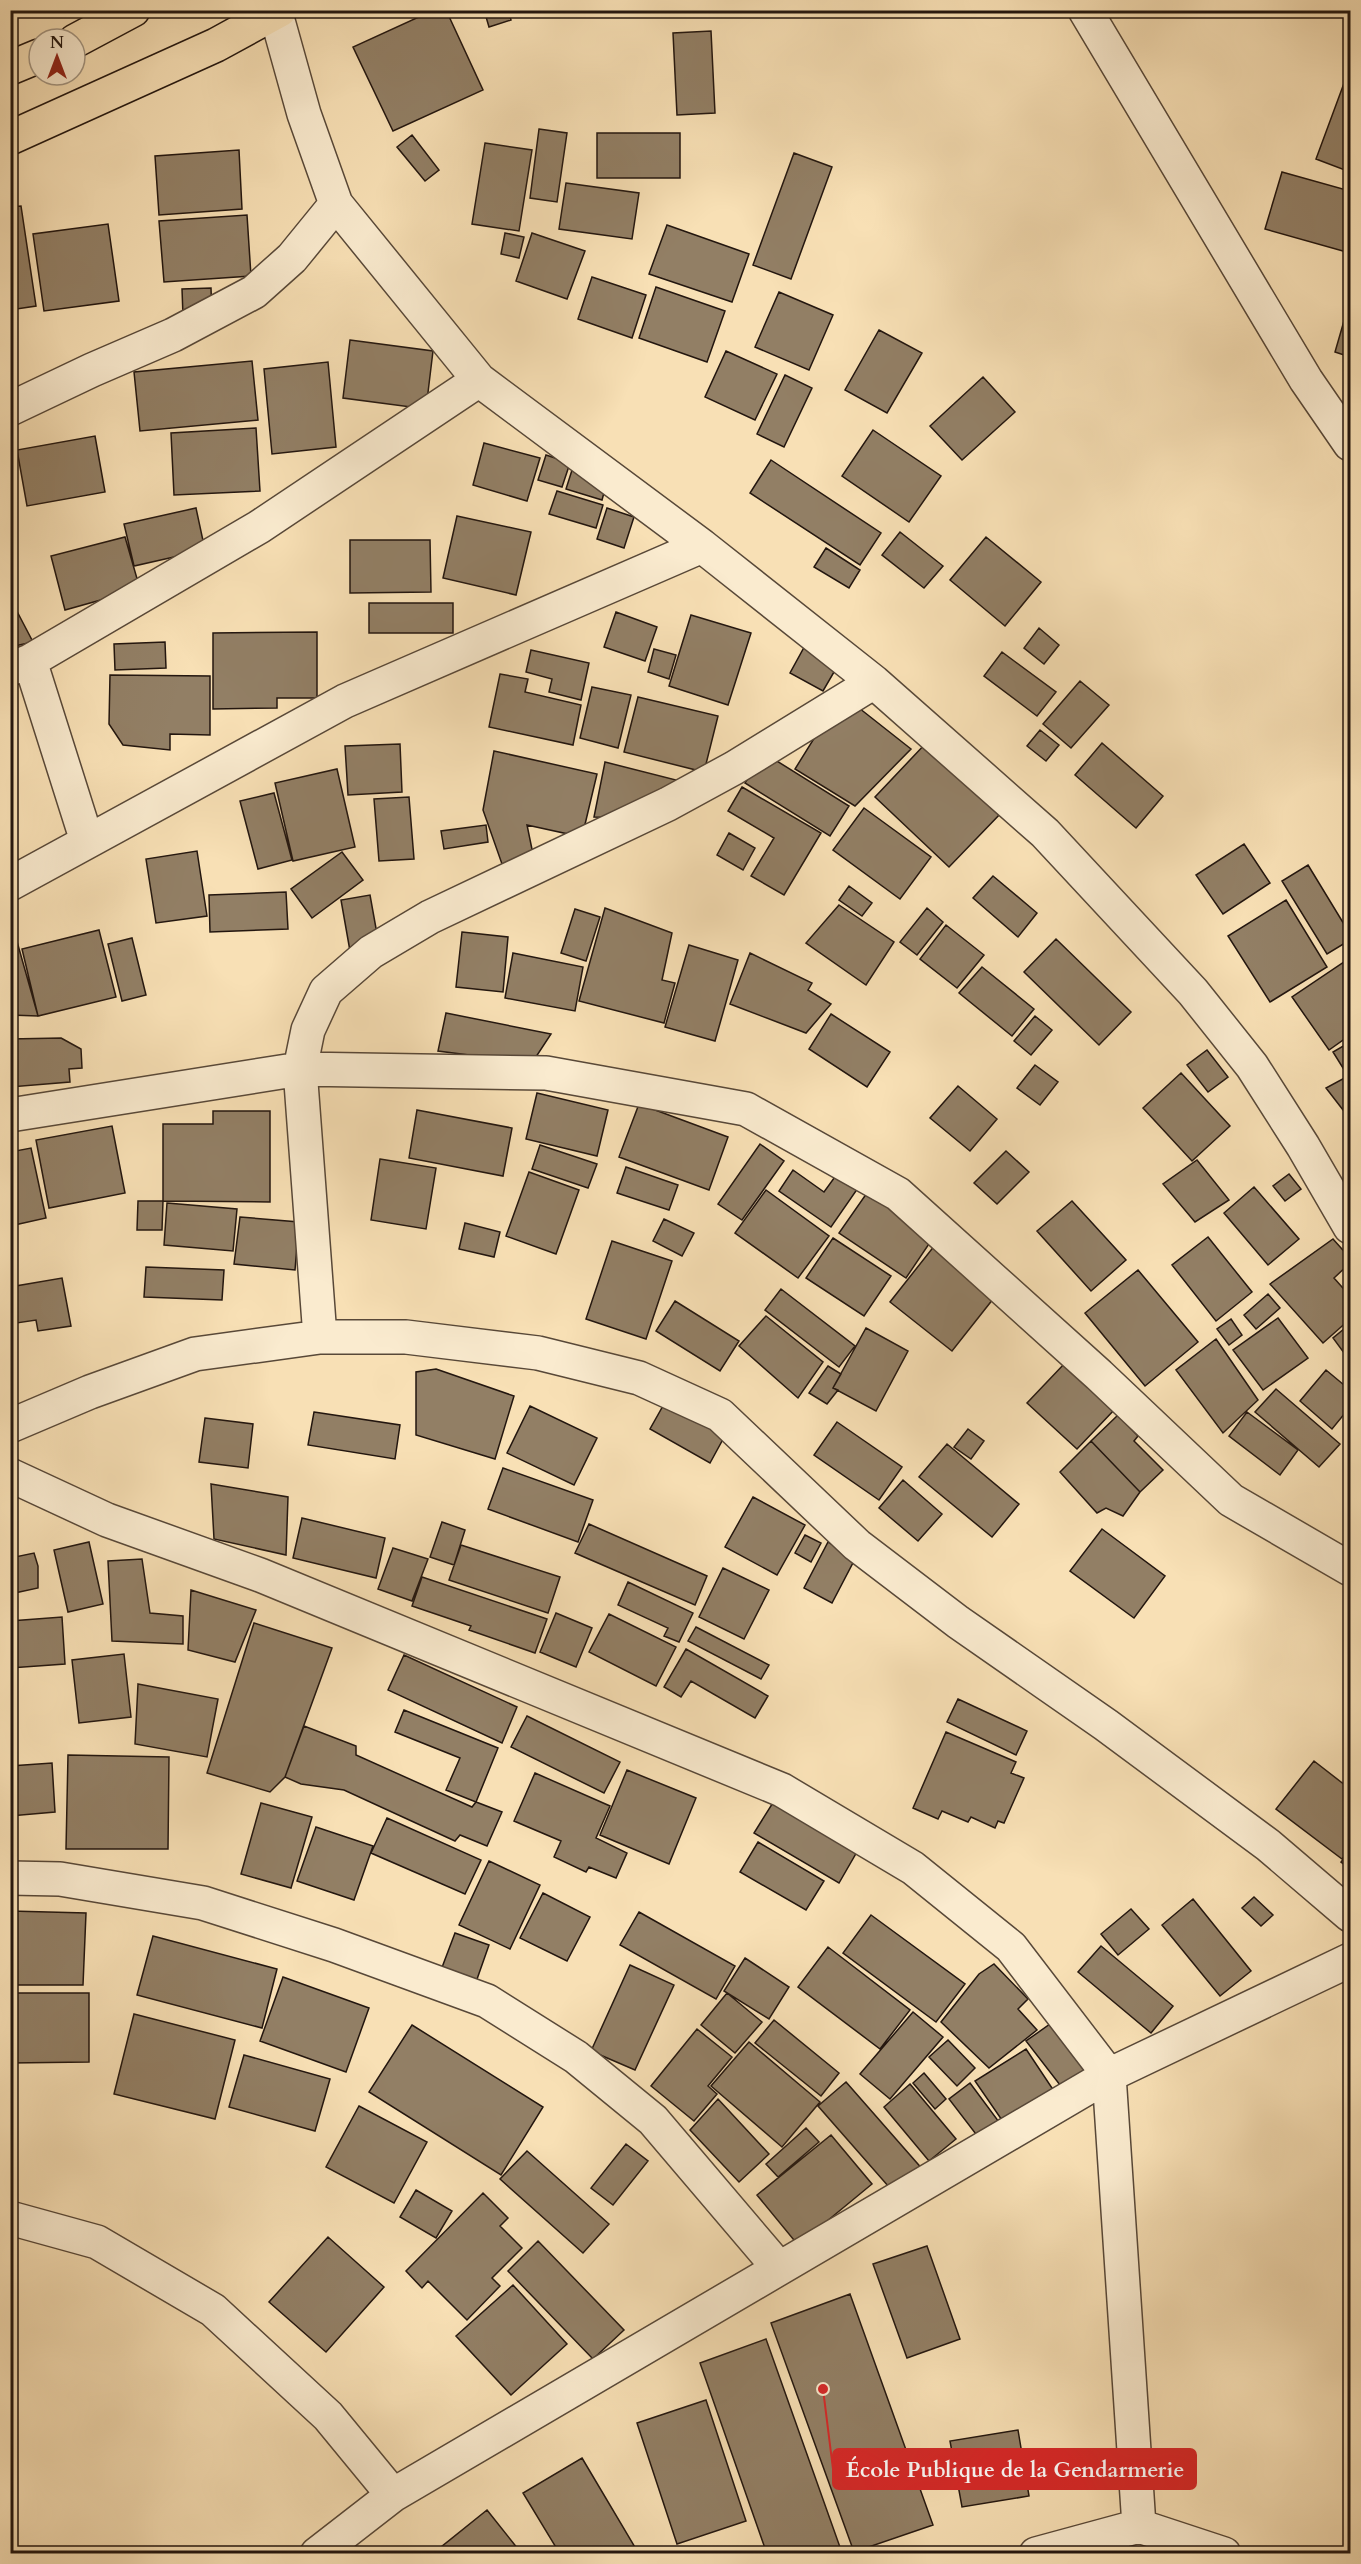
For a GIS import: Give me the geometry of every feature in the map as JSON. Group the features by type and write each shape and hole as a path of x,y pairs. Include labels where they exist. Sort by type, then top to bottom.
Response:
{"main road":[{"path":"87,35 133,10"},
{"path":"10,138 216,45 277,11"},
{"path":"10,68 27,61"}],"street":[{"path":"1085,10 1306,381 1350,444"},
{"path":"277,11 304,114 336,204 478,380 702,546 874,682 1045,834 1193,992 1252,1066 1303,1146 1350,1227"},
{"path":"10,410 92,370 172,335 254,292 292,258 336,204"},
{"path":"87,841 20,665 258,527 478,380"},
{"path":"10,884 345,701 702,546"},
{"path":"320,1337 300,1069 308,1030 326,991 371,952 430,917 668,804 734,768 874,682"},
{"path":"10,1116 300,1069 546,1073 746,1109 898,1194 1099,1375 1231,1500 1350,1568"},
{"path":"10,1426 90,1392 195,1354 320,1337 406,1337 538,1353 639,1378 720,1415 857,1545 958,1622 1106,1725 1268,1845 1350,1915"},
{"path":"10,1475 107,1520 260,1575 782,1790 913,1868 1011,1947 1109,2075 1139,2526"},
{"path":"10,1878 60,1879 203,1903 334,1945 487,2001 576,2057 653,2121 778,2267"},
{"path":"317,2553 393,2495 778,2267 1109,2075 1350,1960"},
{"path":"10,2218 98,2242 213,2310 328,2416 393,2495"},
{"path":"1036,2553 1139,2526 1224,2553"}],"building":[{"path":"434,10 446,10 483,90 393,131 353,47"},
{"path":"484,10 508,10 511,20 489,27"},
{"path":"711,31 715,113 677,115 673,33"},
{"path":"1350,67 1350,172 1316,159"},
{"path":"539,129 567,133 557,202 530,198"},
{"path":"597,133 680,133 680,178 597,178"},
{"path":"412,135 439,170 425,181 397,147"},
{"path":"485,143 532,150 519,231 472,224"},
{"path":"239,150 242,209 159,215 155,156"},
{"path":"794,153 832,167 791,279 753,265"},
{"path":"1282,172 1350,191 1350,253 1265,229"},
{"path":"566,183 639,193 632,239 559,229"},
{"path":"21,206 36,306 10,310 10,207"},
{"path":"247,215 251,276 164,282 159,221"},
{"path":"108,224 119,301 44,311 33,234"},
{"path":"667,225 749,254 732,302 649,274"},
{"path":"505,233 524,237 519,258 501,254"},
{"path":"532,233 585,251 567,299 516,281"},
{"path":"592,277 646,295 632,338 578,319"},
{"path":"656,287 725,311 707,362 639,338"},
{"path":"211,288 212,316 183,316 182,289"},
{"path":"779,292 833,315 809,370 755,347"},
{"path":"1350,300 1350,357 1335,352"},
{"path":"879,330 922,353 887,413 845,390"},
{"path":"350,340 433,351 426,409 343,398"},
{"path":"726,351 777,374 755,420 705,397"},
{"path":"252,361 258,420 140,431 134,372"},
{"path":"328,362 336,447 272,454 264,369"},
{"path":"785,375 812,388 784,447 757,434"},
{"path":"983,377 1015,412 962,460 930,426"},
{"path":"256,428 260,491 174,495 171,433"},
{"path":"873,430 941,476 909,522 842,476"},
{"path":"95,436 105,492 27,506 17,450"},
{"path":"484,443 540,458 527,501 473,485"},
{"path":"546,455 570,463 562,487 538,480"},
{"path":"771,460 881,533 860,565 750,493"},
{"path":"573,467 608,478 602,500 566,489"},
{"path":"557,491 603,505 596,528 549,514"},
{"path":"196,508 205,550 134,566 124,524"},
{"path":"607,508 634,517 624,548 597,539"},
{"path":"457,516 531,532 516,595 443,578"},
{"path":"900,532 943,566 924,588 882,555"},
{"path":"125,537 140,589 65,610 51,556"},
{"path":"986,537 1041,582 1005,626 950,580"},
{"path":"350,540 430,540 431,592 350,593"},
{"path":"826,548 860,570 849,588 814,567"},
{"path":"10,598 33,642 10,647"},
{"path":"369,603 453,603 453,633 369,633"},
{"path":"616,612 657,627 645,661 604,647"},
{"path":"691,615 751,633 728,705 669,686"},
{"path":"1039,628 1059,645 1044,664 1024,648"},
{"path":"317,632 317,698 277,698 277,708 213,709 213,633"},
{"path":"165,642 166,668 115,670 114,644"},
{"path":"807,642 841,660 823,691 790,673"},
{"path":"654,649 676,655 669,679 648,672"},
{"path":"531,650 589,663 581,700 549,692 552,679 526,672"},
{"path":"1002,652 1056,692 1037,716 984,676"},
{"path":"500,674 528,679 525,692 581,705 573,745 489,727"},
{"path":"110,675 210,676 210,735 170,734 170,750 123,745 109,724"},
{"path":"1080,681 1109,705 1071,748 1043,724"},
{"path":"592,687 631,695 618,748 580,738"},
{"path":"638,697 718,716 704,772 624,752"},
{"path":"859,708 911,749 855,806 795,769 818,732"},
{"path":"1040,730 1059,745 1046,761 1027,746"},
{"path":"927,742 1002,812 949,867 875,797"},
{"path":"1102,743 1163,796 1136,828 1075,775"},
{"path":"400,744 402,792 348,795 345,746"},
{"path":"494,751 597,774 582,837 527,825 534,859 502,864 483,810"},
{"path":"764,753 849,806 830,836 745,783"},
{"path":"605,762 680,781 629,818 594,817"},
{"path":"337,769 355,847 293,861 275,783"},
{"path":"742,787 821,833 784,895 751,876 774,838 728,811"},
{"path":"274,793 292,860 258,869 240,801"},
{"path":"409,797 414,859 379,861 374,799"},
{"path":"864,808 931,857 900,899 833,850"},
{"path":"486,825 488,842 444,849 441,831"},
{"path":"729,833 755,848 743,870 717,855"},
{"path":"1244,844 1270,883 1223,914 1196,875"},
{"path":"197,851 207,916 156,923 146,859"},
{"path":"342,852 363,880 312,918 291,889"},
{"path":"1308,865 1350,934 1350,940 1327,954 1282,881"},
{"path":"993,876 1037,913 1018,937 973,898"},
{"path":"849,886 872,903 862,916 839,900"},
{"path":"286,892 288,929 210,932 209,895"},
{"path":"370,895 379,945 350,951 341,900"},
{"path":"1286,900 1327,967 1270,1002 1228,936"},
{"path":"839,905 894,942 866,985 806,943"},
{"path":"605,908 672,933 662,980 675,983 664,1023 579,1001"},
{"path":"927,908 943,922 917,955 900,942"},
{"path":"575,909 600,917 586,961 561,953"},
{"path":"946,925 984,955 957,988 920,959"},
{"path":"99,930 116,997 38,1016 22,949"},
{"path":"462,932 508,937 503,992 456,987"},
{"path":"16,938 38,1016 10,1015 10,939"},
{"path":"132,938 146,995 122,1001 108,944"},
{"path":"1056,939 1131,1012 1099,1045 1024,972"},
{"path":"689,945 738,960 715,1041 665,1027"},
{"path":"513,953 583,967 575,1011 505,998"},
{"path":"750,953 812,983 808,990 831,1004 806,1033 730,1004"},
{"path":"1350,958 1350,1035 1329,1050 1292,997"},
{"path":"982,967 1034,1009 1012,1036 959,993"},
{"path":"446,1013 551,1034 532,1063 438,1051"},
{"path":"831,1014 890,1052 867,1087 809,1049"},
{"path":"1035,1016 1052,1030 1031,1055 1014,1041"},
{"path":"61,1038 81,1049 82,1068 69,1069 70,1082 10,1087 10,1039"},
{"path":"1350,1042 1350,1065 1343,1068 1333,1052"},
{"path":"1207,1050 1228,1077 1208,1092 1187,1065"},
{"path":"1035,1065 1058,1082 1040,1105 1017,1088"},
{"path":"1181,1073 1230,1126 1192,1161 1143,1108"},
{"path":"1350,1075 1350,1119 1326,1088"},
{"path":"958,1086 997,1119 970,1151 930,1118"},
{"path":"537,1093 608,1110 597,1156 526,1139"},
{"path":"639,1104 728,1137 709,1190 619,1157"},
{"path":"417,1110 512,1128 503,1176 409,1158"},
{"path":"213,1111 270,1111 270,1202 163,1201 163,1124 213,1124"},
{"path":"112,1126 125,1193 49,1208 36,1140"},
{"path":"760,1144 784,1161 742,1220 718,1204"},
{"path":"540,1145 597,1164 588,1188 532,1169"},
{"path":"31,1148 46,1218 10,1226 10,1152"},
{"path":"1006,1151 1029,1172 997,1204 974,1183"},
{"path":"380,1159 436,1168 426,1229 371,1220"},
{"path":"1197,1160 1229,1200 1195,1222 1163,1184"},
{"path":"626,1167 678,1185 669,1210 617,1193"},
{"path":"793,1170 824,1192 837,1174 858,1188 831,1227 779,1191"},
{"path":"529,1172 579,1190 556,1254 506,1236"},
{"path":"1289,1174 1301,1189 1285,1201 1273,1186"},
{"path":"1254,1187 1299,1239 1268,1265 1224,1213"},
{"path":"766,1190 829,1236 798,1278 735,1233"},
{"path":"869,1190 935,1235 906,1278 839,1233"},
{"path":"138,1201 163,1201 162,1230 137,1230"},
{"path":"1072,1201 1126,1260 1091,1291 1037,1231"},
{"path":"167,1203 237,1209 233,1251 164,1245"},
{"path":"240,1217 299,1222 295,1270 234,1264"},
{"path":"664,1219 694,1233 682,1256 653,1241"},
{"path":"465,1223 500,1232 494,1257 459,1249"},
{"path":"1208,1237 1252,1292 1216,1321 1172,1265"},
{"path":"833,1238 891,1276 864,1316 806,1278"},
{"path":"1333,1239 1350,1258 1350,1263 1334,1278 1350,1296 1350,1319 1323,1343 1270,1284"},
{"path":"612,1241 672,1261 646,1339 586,1319"},
{"path":"935,1245 997,1294 952,1351 890,1302"},
{"path":"146,1267 224,1270 222,1300 144,1297"},
{"path":"1138,1270 1198,1342 1145,1386 1085,1313"},
{"path":"62,1278 71,1326 38,1331 36,1320 10,1324 10,1287"},
{"path":"781,1289 855,1346 839,1367 765,1310"},
{"path":"1268,1294 1280,1308 1256,1329 1244,1315"},
{"path":"675,1301 739,1341 720,1371 656,1331"},
{"path":"766,1316 823,1362 798,1398 739,1346"},
{"path":"1278,1318 1308,1358 1263,1390 1233,1350"},
{"path":"1231,1319 1242,1335 1229,1345 1217,1329"},
{"path":"1350,1324 1350,1361 1333,1338"},
{"path":"866,1328 908,1351 876,1411 833,1388"},
{"path":"1216,1339 1258,1400 1223,1433 1176,1370"},
{"path":"1065,1363 1115,1409 1077,1449 1027,1403"},
{"path":"828,1366 841,1374 833,1388 838,1390 827,1404 809,1393"},
{"path":"436,1369 514,1396 495,1459 416,1435 416,1372"},
{"path":"1326,1370 1350,1390 1350,1407 1332,1429 1300,1401"},
{"path":"1276,1389 1340,1444 1319,1467 1255,1412"},
{"path":"668,1397 728,1430 710,1463 650,1429"},
{"path":"530,1406 597,1438 574,1485 507,1453"},
{"path":"314,1412 400,1425 395,1459 308,1445"},
{"path":"1247,1412 1298,1450 1280,1475 1229,1436"},
{"path":"1118,1415 1138,1436 1134,1441 1163,1470 1140,1492 1091,1441"},
{"path":"205,1418 253,1424 248,1468 199,1462"},
{"path":"837,1422 902,1467 879,1500 814,1455"},
{"path":"968,1429 984,1441 971,1459 954,1447"},
{"path":"1091,1441 1140,1492 1123,1516 1106,1508 1097,1513 1060,1472"},
{"path":"947,1444 1019,1504 992,1537 919,1477"},
{"path":"503,1468 593,1500 578,1542 488,1509"},
{"path":"903,1480 942,1514 918,1541 879,1508"},
{"path":"211,1484 288,1497 286,1555 214,1539"},
{"path":"753,1497 805,1525 777,1575 725,1547"},
{"path":"302,1518 385,1538 376,1578 293,1558"},
{"path":"442,1522 465,1530 454,1565 430,1557"},
{"path":"589,1524 707,1576 695,1605 575,1553"},
{"path":"1102,1529 1165,1576 1134,1618 1070,1571"},
{"path":"805,1535 821,1543 811,1562 795,1553"},
{"path":"89,1542 103,1604 68,1612 54,1550"},
{"path":"828,1542 856,1557 832,1603 804,1588"},
{"path":"461,1545 560,1577 548,1613 449,1580"},
{"path":"393,1548 428,1559 412,1601 378,1589"},
{"path":"34,1553 38,1566 38,1588 10,1594 10,1558"},
{"path":"142,1559 150,1613 183,1616 183,1644 112,1641 108,1561"},
{"path":"723,1568 769,1590 744,1639 699,1617"},
{"path":"422,1577 547,1619 535,1653 469,1630 471,1626 412,1606"},
{"path":"628,1582 693,1613 679,1642 664,1636 668,1628 618,1605"},
{"path":"191,1590 256,1610 235,1662 188,1650"},
{"path":"556,1613 592,1628 576,1667 540,1652"},
{"path":"609,1614 676,1647 656,1686 589,1652"},
{"path":"62,1617 65,1664 10,1668 10,1621"},
{"path":"254,1623 332,1648 285,1777 270,1792 207,1773"},
{"path":"696,1627 769,1665 761,1679 688,1641"},
{"path":"686,1649 768,1696 755,1718 691,1681 681,1697 664,1687"},
{"path":"124,1654 131,1717 79,1723 72,1660"},
{"path":"404,1655 517,1707 502,1743 388,1690"},
{"path":"138,1684 218,1699 207,1757 135,1744"},
{"path":"958,1699 1027,1731 1016,1755 947,1722"},
{"path":"404,1710 498,1748 476,1802 446,1790 460,1758 395,1732"},
{"path":"527,1716 620,1762 604,1793 511,1747"},
{"path":"304,1726 356,1746 356,1755 472,1807 476,1802 502,1812 487,1846 460,1835 455,1841 344,1790 301,1784 285,1777"},
{"path":"946,1732 1016,1762 1011,1773 1024,1778 1004,1823 998,1821 995,1828 971,1817 968,1822 942,1811 938,1819 913,1808"},
{"path":"68,1755 169,1757 168,1849 66,1849"},
{"path":"1314,1761 1350,1789 1350,1849 1342,1859 1276,1809"},
{"path":"52,1763 55,1812 10,1816 10,1766"},
{"path":"627,1770 696,1798 669,1864 600,1835"},
{"path":"535,1773 610,1806 596,1838 627,1853 616,1878 589,1867 586,1872 554,1857 561,1841 514,1821"},
{"path":"774,1801 858,1850 839,1883 754,1833"},
{"path":"261,1803 312,1817 291,1888 241,1874"},
{"path":"387,1818 481,1860 465,1894 371,1853"},
{"path":"316,1827 373,1846 354,1900 297,1881"},
{"path":"758,1842 824,1881 806,1910 740,1872"},
{"path":"1350,1850 1350,1869 1341,1862"},
{"path":"489,1861 540,1885 510,1949 459,1925"},
{"path":"543,1893 590,1917 567,1961 520,1938"},
{"path":"1254,1897 1273,1915 1261,1926 1242,1908"},
{"path":"1193,1899 1251,1971 1220,1996 1162,1925"},
{"path":"1131,1909 1149,1929 1118,1955 1101,1934"},
{"path":"10,1911 86,1913 83,1985 10,1985"},
{"path":"639,1912 735,1966 716,1999 620,1945"},
{"path":"871,1915 965,1984 936,2022 843,1953"},
{"path":"455,1933 489,1945 476,1982 441,1970"},
{"path":"153,1936 277,1969 262,2028 137,1995"},
{"path":"1101,1946 1173,2006 1151,2033 1078,1972"},
{"path":"828,1947 910,2010 880,2049 798,1987"},
{"path":"745,1958 789,1987 769,2019 724,1991"},
{"path":"994,1964 1028,1999 1018,2009 1037,2030 989,2068 941,2022 979,1974"},
{"path":"630,1965 674,1985 635,2070 591,2051"},
{"path":"283,1977 369,2008 346,2072 260,2041"},
{"path":"10,1993 89,1993 89,2062 10,2063"},
{"path":"727,1993 762,2022 735,2053 701,2025"},
{"path":"913,2012 943,2037 890,2099 860,2074"},
{"path":"134,2014 235,2040 215,2119 114,2094"},
{"path":"774,2020 839,2073 821,2096 755,2043"},
{"path":"1050,2024 1091,2077 1067,2094 1026,2041"},
{"path":"412,2025 543,2107 501,2175 369,2092"},
{"path":"697,2029 732,2057 708,2086 717,2094 694,2121 651,2086"},
{"path":"948,2040 975,2068 957,2086 929,2057"},
{"path":"749,2042 820,2102 782,2147 711,2086"},
{"path":"1026,2049 1056,2094 1006,2126 975,2081"},
{"path":"244,2055 330,2079 315,2131 229,2107"},
{"path":"924,2073 946,2099 935,2109 913,2083"},
{"path":"846,2082 924,2171 896,2195 818,2106"},
{"path":"970,2083 1002,2126 982,2142 949,2099"},
{"path":"910,2084 956,2139 929,2161 884,2107"},
{"path":"718,2099 769,2154 739,2182 690,2130"},
{"path":"359,2106 427,2142 394,2203 326,2167"},
{"path":"806,2128 819,2142 778,2177 766,2164"},
{"path":"831,2135 872,2184 798,2245 757,2195"},
{"path":"626,2144 648,2161 613,2205 591,2188"},
{"path":"527,2151 609,2224 583,2253 500,2179"},
{"path":"416,2190 452,2211 436,2238 400,2217"},
{"path":"483,2193 508,2218 500,2226 522,2248 492,2278 500,2286 467,2320 428,2281 422,2288 406,2271"},
{"path":"328,2237 384,2287 326,2352 269,2302"},
{"path":"538,2241 624,2330 593,2359 508,2271"},
{"path":"927,2246 960,2339 907,2358 873,2264"},
{"path":"513,2285 567,2344 511,2395 456,2336"},
{"path":"850,2294 933,2525 854,2552 771,2323"},
{"path":"766,2339 841,2550 832,2554 767,2554 700,2363"},
{"path":"706,2400 746,2521 677,2544 637,2423"},
{"path":"1018,2430 1029,2496 962,2507 950,2441"},
{"path":"582,2458 639,2554 560,2554 523,2493"},
{"path":"487,2510 522,2554 438,2554 436,2551"}],"place":[{"name":"École Publique de la Gendarmerie","path":"823,2389"}]}
